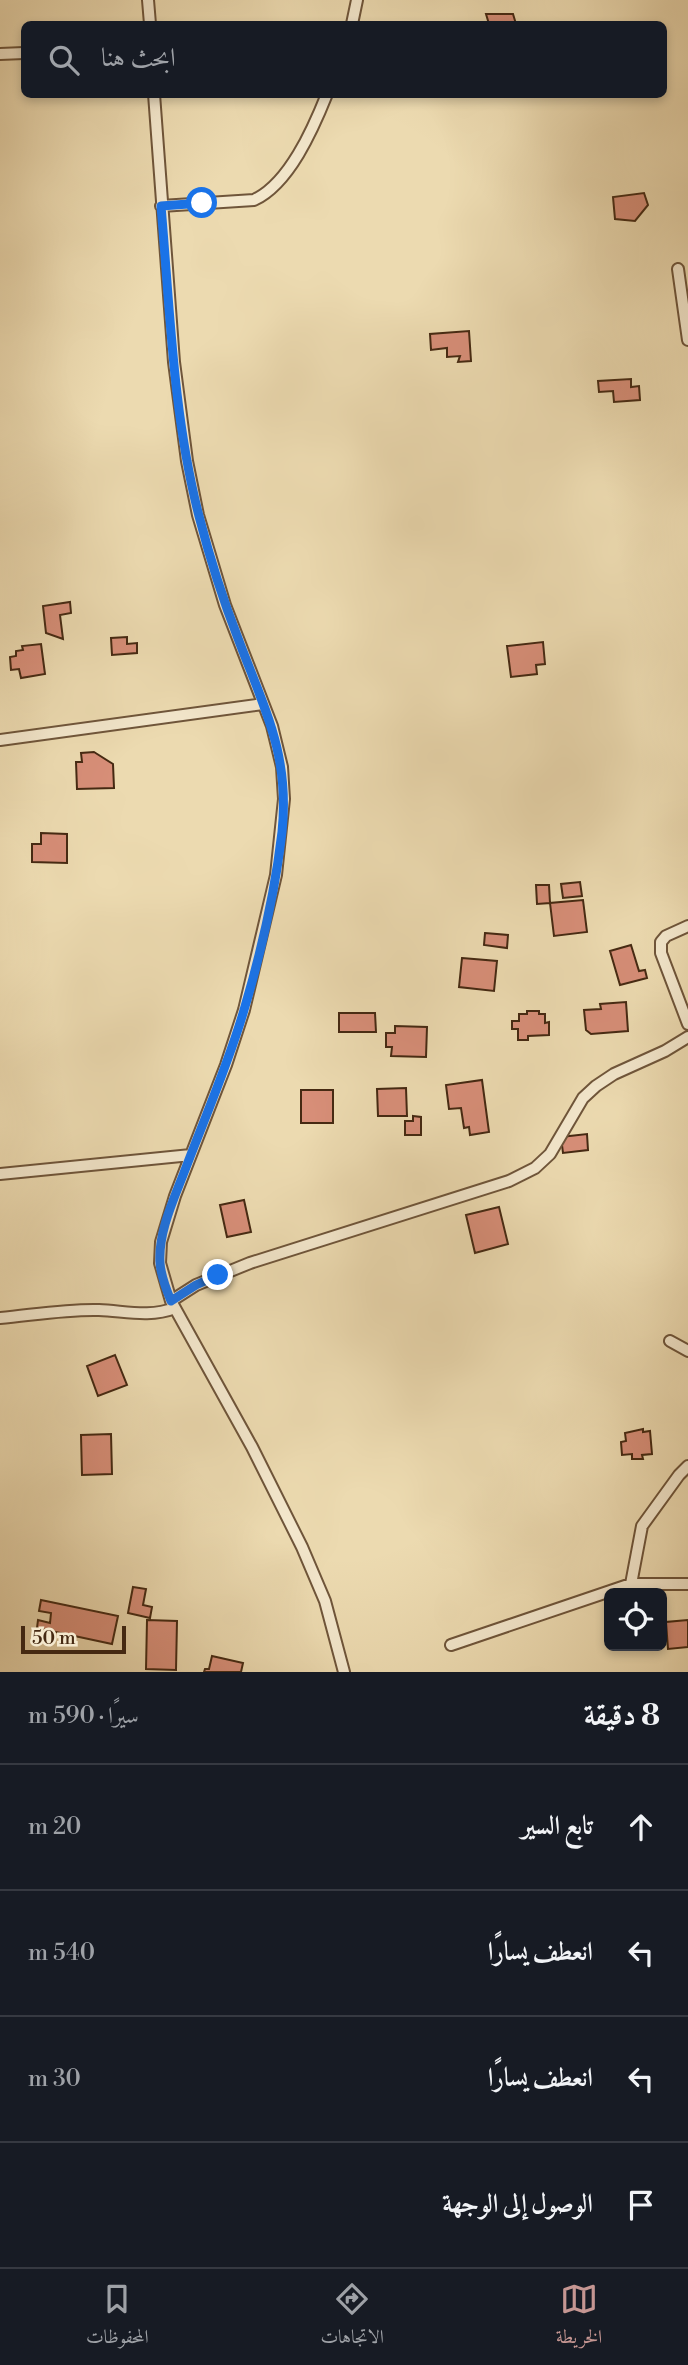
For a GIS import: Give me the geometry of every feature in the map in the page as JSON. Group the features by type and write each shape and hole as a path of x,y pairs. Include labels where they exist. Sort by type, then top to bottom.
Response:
{"street":[{"path":"148,0 150,21"},
{"path":"353,21 357,0"},
{"path":"0,54 21,53"},
{"path":"154,98 174,362 187,461 198,515 214,571 272,726 282,767 284,799 276,875 244,1010 161,1242 160,1263 173,1304 252,1447 302,1547 325,1601 344,1672"},
{"path":"161,206 254,200 266,194 279,183 295,159 325,98"},
{"path":"678,269 688,340"},
{"path":"0,740 263,704"},
{"path":"688,926 666,936 661,942 661,953 688,1024"},
{"path":"0,1318 81,1310 144,1314 166,1311 196,1285 250,1263 509,1181 535,1168 550,1154 583,1098 596,1086 614,1074 666,1051 688,1035"},
{"path":"0,1174 191,1155"},
{"path":"670,1341 688,1351"},
{"path":"631,1584 642,1526 688,1466"},
{"path":"451,1645 631,1584 688,1584"}],"building":[{"path":"486,14 513,14 515,21 488,21"},
{"path":"644,193 648,205 635,221 615,219 613,197"},
{"path":"469,331 471,361 458,362 460,356 447,357 447,348 431,350 430,334"},
{"path":"631,379 631,387 639,386 640,400 614,402 613,391 599,392 598,381"},
{"path":"70,602 71,613 60,615 63,639 46,633 43,606"},
{"path":"127,637 127,644 137,643 137,653 112,655 111,638"},
{"path":"543,642 545,664 536,665 537,674 511,677 507,646"},
{"path":"41,644 45,674 21,678 19,669 11,670 10,657 16,656 16,651 23,650 22,646"},
{"path":"94,752 113,764 114,788 77,789 76,762 82,762 81,753"},
{"path":"41,833 67,834 67,863 32,862 32,844 41,844"},
{"path":"580,882 582,896 563,898 561,884"},
{"path":"536,885 549,885 550,903 537,904"},
{"path":"583,900 587,932 554,936 550,903"},
{"path":"485,933 508,935 507,948 484,945"},
{"path":"631,945 639,971 645,970 647,978 620,985 610,951"},
{"path":"462,958 497,961 494,991 459,987"},
{"path":"626,1002 628,1031 591,1034 586,1030 584,1010 601,1009 600,1004"},
{"path":"527,1011 545,1014 545,1023 549,1022 549,1035 528,1036 528,1040 518,1040 518,1029 512,1029 512,1021 519,1021 519,1014 527,1014"},
{"path":"339,1013 375,1013 376,1032 339,1032"},
{"path":"395,1026 427,1027 426,1057 391,1056 392,1047 386,1047 386,1033 395,1033"},
{"path":"482,1080 489,1132 470,1135 469,1127 464,1128 461,1108 449,1109 446,1085"},
{"path":"406,1088 407,1116 378,1116 377,1089"},
{"path":"301,1090 333,1090 333,1123 301,1123"},
{"path":"413,1116 421,1117 421,1135 405,1135 405,1121 413,1121"},
{"path":"587,1134 588,1150 563,1153 561,1137"},
{"path":"244,1200 251,1232 227,1237 220,1205"},
{"path":"499,1207 508,1244 475,1253 466,1215"},
{"path":"115,1355 127,1385 98,1396 87,1366"},
{"path":"643,1429 643,1432 650,1431 652,1454 642,1455 643,1459 632,1459 632,1454 622,1455 621,1442 626,1441 625,1433"},
{"path":"111,1434 112,1474 82,1475 81,1435"},
{"path":"133,1587 146,1589 143,1605 152,1607 150,1618 128,1613"},
{"path":"41,1600 118,1616 112,1644 37,1628 38,1620 50,1623 51,1613 39,1611"},
{"path":"147,1620 177,1621 176,1670 146,1669"},
{"path":"688,1620 688,1647 668,1649 667,1622"},
{"path":"212,1656 243,1663 241,1672 204,1672 209,1669"}],"route":[{"path":"202,203 161,206 174,362 187,461 198,515 225,605 272,726 282,767 284,799 276,875 244,1010 226,1065 175,1196 161,1242 160,1263 171,1301 218,1275"}]}
